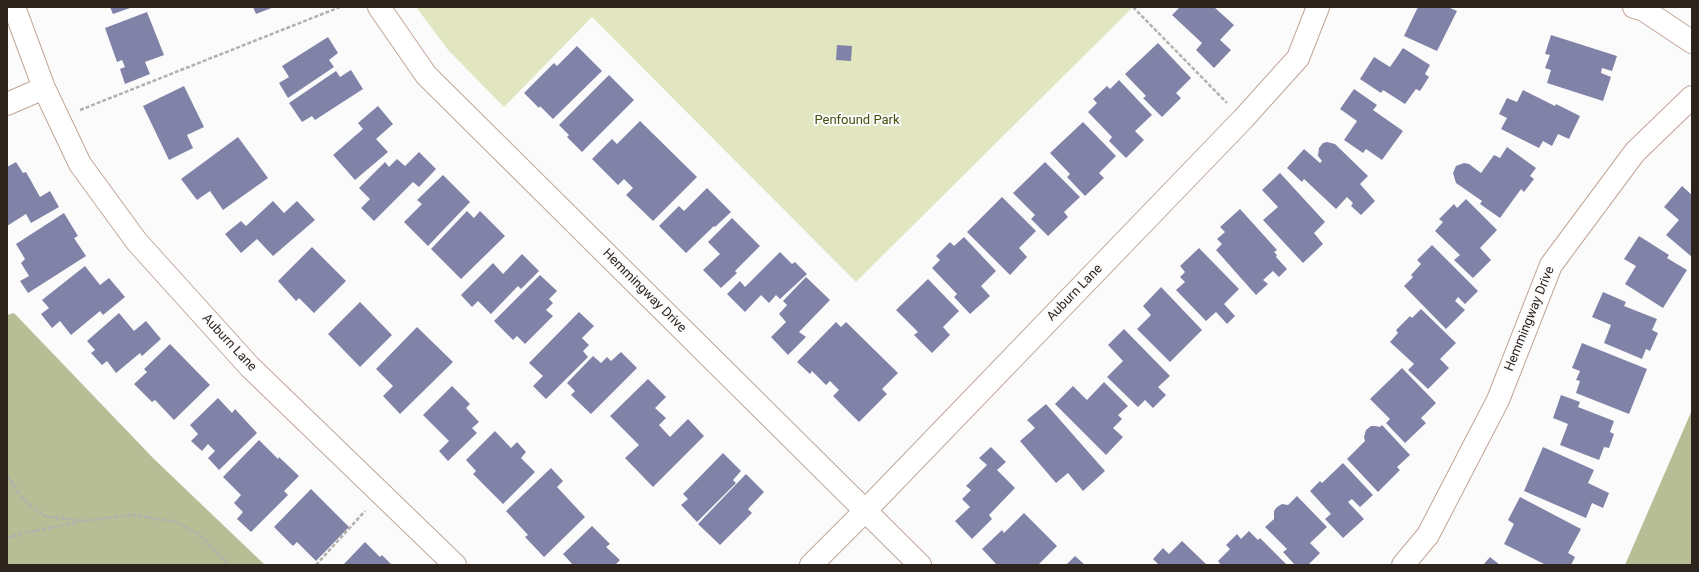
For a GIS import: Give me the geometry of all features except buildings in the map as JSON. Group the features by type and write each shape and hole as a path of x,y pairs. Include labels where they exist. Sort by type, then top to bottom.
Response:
{"street":[{"name":"Auburn Lane","path":"14,7 44,88 80,164 137,242 250,367 455,565"},
{"name":"Hemmingway Drive","path":"379,7 426,75 920,565"},
{"name":"Auburn Lane","path":"811,565 865,511 1243,119 1298,58 1318,7"},
{"path":"1634,7 1644,10 1692,42"},
{"path":"7,104 44,88"},
{"name":"Hemmingway Drive","path":"1403,565 1428,535 1498,400 1551,265 1635,152 1692,97"}],"path":[{"path":"58,118 340,7"},
{"path":"1133,7 1243,119"},
{"path":"7,476 23,498 44,516 81,521"},
{"path":"316,565 381,493"},
{"path":"7,538 81,521 133,515 176,522 200,535 229,565"}],"green space":[{"name":"Penfound Park","path":"416,7 1133,7 856,282 592,17 504,107 449,51"},
{"path":"14,313 154,459 265,565 7,565 7,315"},
{"path":"1692,410 1692,565 1625,565"}]}
